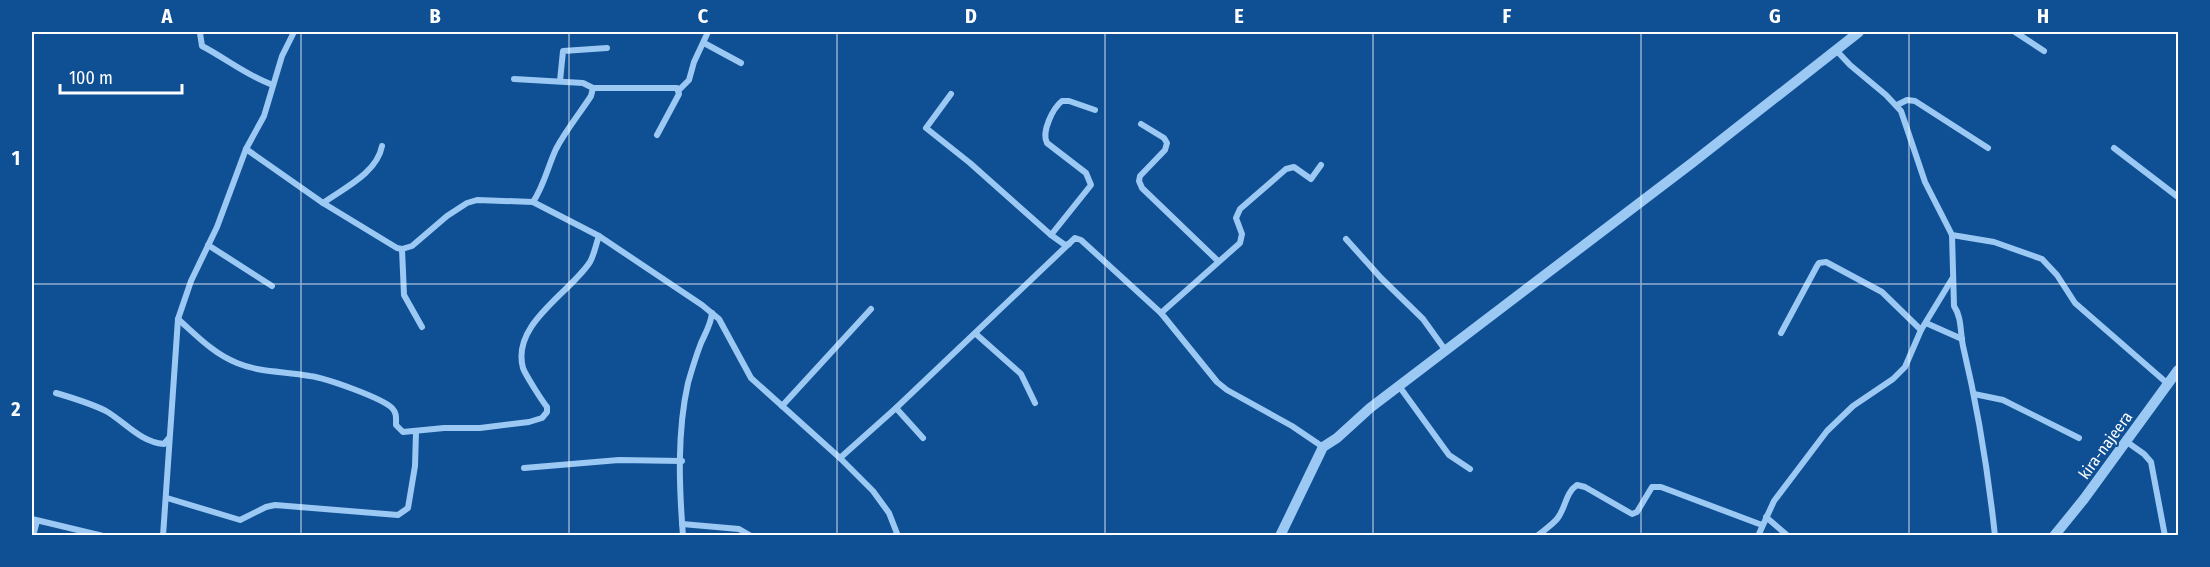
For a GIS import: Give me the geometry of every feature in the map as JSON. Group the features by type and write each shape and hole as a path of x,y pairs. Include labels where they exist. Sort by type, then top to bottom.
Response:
{"street":[{"path":"164,536 178,320 191,281 208,245 246,149 264,116 282,56 294,32"},
{"path":"657,135 679,90 689,80 696,57 708,32"},
{"path":"1280,536 1323,447 1337,438 1370,408 1711,149 1859,32"},
{"path":"2015,32 2044,51"},
{"path":"200,33 202,46 228,59 253,78 273,86"},
{"path":"704,43 741,63"},
{"path":"560,81 563,51 607,48"},
{"path":"1836,50 1897,105 1905,120 1925,182 1952,235 1954,306 1958,313 1989,477 1995,536"},
{"path":"514,79 583,83 593,88 675,87 679,90"},
{"path":"533,202 540,191 559,144 591,96 593,88"},
{"path":"951,94 926,128 970,163 1051,235 1065,245 1069,243"},
{"path":"1897,105 1906,100 1915,101 1988,148"},
{"path":"1051,235 1091,185 1086,173 1047,143 1044,139 1045,132 1057,106 1062,101 1069,101 1095,110"},
{"path":"1142,124 1164,138 1167,143 1165,150 1140,176 1139,181 1142,188 1218,261"},
{"path":"323,203 368,170 377,160 382,146"},
{"path":"2114,148 2178,197"},
{"path":"246,149 323,203 397,248 412,246 447,216 467,203 477,200 533,202 599,236 712,313 725,328 751,378 840,458 879,498 889,513 898,536"},
{"path":"1161,313 1242,240 1236,218 1240,209 1286,169 1294,167 1311,179 1322,165"},
{"path":"1952,235 1994,242 2042,259 2057,275 2075,303 2168,384"},
{"path":"178,320 213,350 236,363 258,370 321,378 378,398 391,407 396,415 396,425 403,432 529,422 545,416 547,407 523,369 524,343 540,314 573,282 591,260 599,236"},
{"path":"840,458 976,334 1075,238 1081,240 1161,313 1217,382 1323,447"},
{"path":"1346,239 1381,278 1423,319 1446,352"},
{"path":"208,245 272,286"},
{"path":"402,249 404,295 422,327"},
{"path":"1781,333 1817,266 1826,262 1882,292 1921,330"},
{"path":"1758,536 1766,517 1784,487 1827,431 1853,406 1893,379 1905,367 1921,330 1952,279"},
{"path":"782,406 871,309"},
{"path":"683,536 682,425 688,382 702,340 711,324 712,313"},
{"path":"1926,323 1962,339"},
{"path":"976,334 1021,374 1035,403"},
{"name":"kira-najeera","path":"2054,536 2127,442 2178,370"},
{"path":"1399,386 1449,455 1470,469"},
{"path":"56,393 84,401 106,411 153,442 164,444 170,438"},
{"path":"1974,394 2004,400 2079,438"},
{"path":"896,408 923,438"},
{"path":"167,498 240,520 266,507 275,506 398,515 408,508 415,466 416,432"},
{"path":"2127,442 2151,462 2165,536"},
{"path":"524,468 619,460 682,461"},
{"path":"1538,536 1557,519 1565,499 1577,485 1585,487 1632,514 1637,512 1652,487 1661,487 1762,525"},
{"path":"1766,517 1788,536"},
{"path":"33,536 34,520 103,536"},
{"path":"682,524 739,529 751,536"}]}
